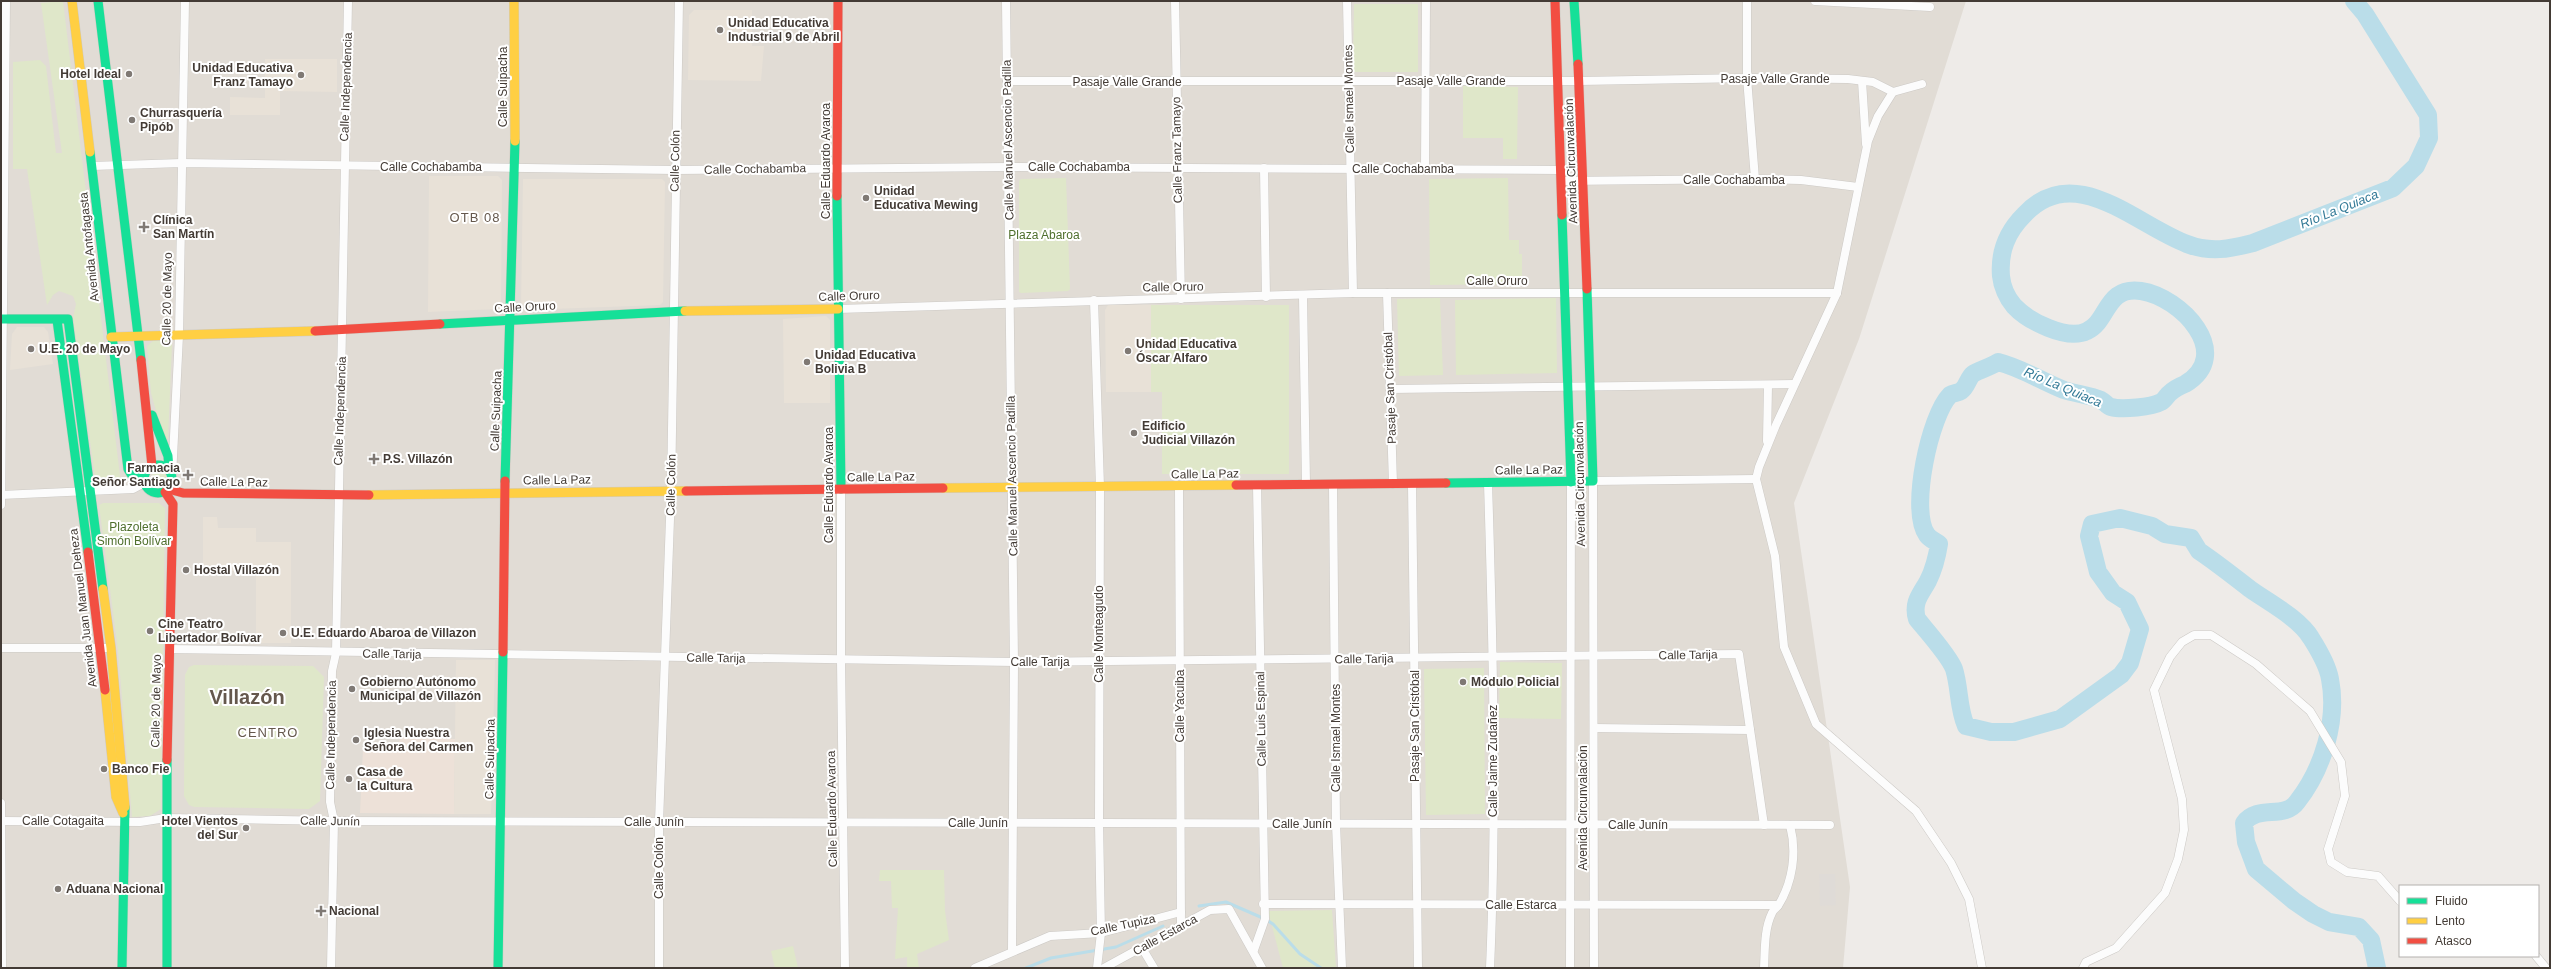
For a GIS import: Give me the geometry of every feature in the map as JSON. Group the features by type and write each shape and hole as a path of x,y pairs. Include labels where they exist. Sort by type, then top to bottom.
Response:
{"main road":[{"name":"Avenida Antofagasta","path":"72,1 128,469 133,477 144,481"},
{"path":"98,1 116,164 146,399 152,466"},
{"name":"Calle Suipacha","path":"498,968 505,493 515,168 514,1"},
{"name":"Calle Eduardo Avaroa","path":"838,1 837,168 841,489"},
{"name":"Avenida Circunvalación","path":"1554,1 1562,181 1571,482"},
{"name":"Avenida Circunvalación","path":"1574,1 1580,81 1584,180 1593,481"},
{"name":"Calle Oruro","path":"111,337 342,330 511,319 673,311 838,309"},
{"path":"2,319 58,320"},
{"name":"Avenida Juan Manuel Deheza","path":"122,968 126,821 111,648 92,491 68,319 58,320 101,648 116,796 126,821"},
{"path":"146,399 168,456 170,473 166,490 155,493 144,481 148,469 152,466 161,465 170,473"},
{"name":"Calle La Paz","path":"166,490 183,493 338,495 1593,481"},
{"name":"Calle 20 de Mayo","path":"166,490 173,504 166,818 167,968"}],"street":[{"path":"1,505 2,159 6,1"},
{"name":"Calle 20 de Mayo","path":"170,473 179,335 185,1"},
{"name":"Calle Independencia","path":"331,968 334,821 330,802 332,671 336,652 348,1"},
{"name":"Calle Colón","path":"659,968 659,822 671,491 675,170 679,1"},
{"name":"Calle Manuel Ascencio Padilla","path":"1006,1 1014,662 1012,951"},
{"name":"Calle Franz Tamayo","path":"1174,1 1176,167 1181,299"},
{"name":"Calle Ismael Montes","path":"1347,1 1353,293"},
{"path":"1425,169 1426,1"},
{"path":"1747,1 1747,78 1755,178"},
{"path":"1816,1 1930,7"},
{"name":"Pasaje Valle Grande","path":"1007,81 1580,81 1747,78 1873,82 1893,92"},
{"path":"1862,81 1866,150"},
{"path":"1922,84 1893,92 1878,116 1866,150 1836,293 1794,384 1767,448 1756,479 1775,556 1784,647 1816,724 1916,811 1951,863 1969,899 1982,968"},
{"name":"Calle Cochabamba","path":"92,166 181,163 675,170 1009,167 1561,170"},
{"path":"1264,168 1266,297"},
{"name":"Calle Cochabamba","path":"1562,181 1755,178 1801,180 1858,187"},
{"name":"Calle Oruro","path":"838,309 1010,302 1266,297 1353,293 1836,293"},
{"name":"Pasaje San Cristóbal","path":"1387,293 1393,484"},
{"path":"1303,296 1306,484"},
{"name":"Calle Monteagudo","path":"1094,300 1100,487 1099,823 1101,933 1097,968"},
{"path":"1390,389 1794,384"},
{"path":"1767,448 1768,385"},
{"path":"1593,481 1756,479"},
{"path":"1,495 133,489 144,481"},
{"name":"Avenida Circunvalación","path":"1593,481 1595,825 1594,968"},
{"name":"Avenida Circunvalación","path":"1570,968 1571,482"},
{"name":"Calle Jaime Zudañez","path":"1488,483 1494,658 1493,905 1490,968"},
{"name":"Calle Ismael Montes","path":"1333,484 1336,659 1336,824 1342,968"},
{"name":"Pasaje San Cristóbal","path":"1412,484 1418,968"},
{"name":"Calle Luis Espinal","path":"1254,950 1265,919 1263,904 1257,485"},
{"name":"Calle Yacuiba","path":"1179,486 1182,926"},
{"name":"Calle Eduardo Avaroa","path":"841,489 841,661 845,968"},
{"path":"2083,968 2086,962 2116,948 2165,893 2178,860 2184,830 2182,799 2154,690 2170,657 2182,642 2194,635 2211,635 2256,664 2310,712 2340,762 2344,780 2345,796 2328,849 2331,862 2347,872 2378,876 2399,900"},
{"path":"1,648 111,648"},
{"name":"Calle Tarija","path":"169,649 503,656 1014,662 1494,658 1739,654 1764,825"},
{"path":"1594,728 1750,730"},
{"path":"1,803 2,968"},
{"name":"Calle Junín","path":"126,821 140,822 166,818 334,821 1830,825"},
{"name":"Calle Cotagaita","path":"1,821 126,821"},
{"path":"1764,968 1765,940 1772,912 1778,905 1794,862 1793,837 1790,825"},
{"name":"Calle Estarca","path":"1263,904 1778,905"},
{"name":"Calle Estarca","path":"1104,968 1210,910 1229,908 1254,950"},
{"name":"Calle Tupiza","path":"975,968 1050,936 1101,933 1181,912"},
{"path":"1142,948 1154,968"},
{"path":"1254,950 1262,968"},
{"path":"2537,957 2546,968"}],"shaded area":[{"name":"Villazón","path":"1,1 1966,1 1859,339 1794,503 1850,887 1843,968 1,968"},
{"name":"Unidad Educativa Industrial 9 de Abril","path":"694,10 752,10 752,46 764,46 761,81 688,80 689,15"},
{"name":"Unidad Educativa Franz Tamayo","path":"265,59 337,59 337,92 280,91 280,115 230,115 230,97 265,98"},
{"path":"429,176 498,176 502,180 501,306 498,309 428,312"},
{"path":"523,179 662,179 665,182 663,302 660,305 524,310 521,308"},
{"name":"Unidad Educativa Óscar Alfaro","path":"1108,305 1151,305 1151,392 1106,392 1105,310"},
{"name":"Unidad Educativa Bolivia B","path":"826,316 830,320 830,403 784,403 783,319"},
{"path":"17,327 44,327 48,332 53,364 10,370 12,334"},
{"path":"203,517 217,517 218,528 256,528 256,542 291,542 291,643 256,643 256,571 203,571"},
{"path":"456,660 495,660 491,814 454,814"},
{"path":"401,737 455,739 454,814 360,813 363,749 396,749"},
{"path":"1819,874 1835,874 1836,905 1820,906"}],"green space":[{"path":"63,1 121,484 96,484 73,318 76,304 73,296 59,291 53,295 47,305 27,169 13,169 13,62 40,60 46,66 56,153 62,153 41,3"},
{"path":"1354,4 1418,4 1418,72 1353,72"},
{"path":"1463,86 1518,87 1517,159 1503,159 1503,138 1463,138"},
{"name":"Plaza Abaroa","path":"1066,178 1070,289 1068,291 1021,293 1019,292 1019,181 1021,179"},
{"path":"1508,178 1509,240 1519,240 1519,254 1522,254 1522,284 1430,285 1429,179"},
{"path":"1440,298 1443,375 1399,376 1397,299"},
{"path":"1556,298 1557,373 1456,375 1455,300"},
{"path":"1151,305 1289,305 1289,474 1162,474 1162,392 1151,392"},
{"path":"167,340 172,344 168,439 164,439 151,393 147,346 153,341"},
{"path":"156,470 162,470 166,474 166,480 162,484 156,484 152,480 152,474"},
{"name":"Plazoleta Simón Bolívar","path":"103,503 159,503 165,508 161,809 150,816 132,817 118,650 99,505"},
{"path":"1500,662 1562,663 1561,719 1499,718"},
{"path":"194,665 313,666 324,677 320,801 309,809 194,807 189,805 184,796 185,675 189,667"},
{"path":"1484,668 1485,814 1426,815 1424,669"},
{"path":"880,870 944,870 945,911 949,940 917,954 919,968 907,968 907,957 895,959 898,908 892,908 891,881 879,881"},
{"path":"1332,910 1336,968 1283,968 1268,911"},
{"path":"793,946 798,968 775,968 771,951"}],"waterway":[{"name":"Río La Quiaca","path":"2354,1 2365,14 2428,115 2429,138 2416,166 2393,188 2253,243 2236,247 2220,249 2195,247 2167,235 2105,202 2084,195 2063,194 2043,200 2024,215 2013,228 2005,242 2001,258 2001,276 2005,292 2011,303 2020,312 2028,318 2048,328 2069,333 2079,333 2087,331 2094,326 2100,320 2109,305 2120,294 2129,291 2141,291 2156,295 2172,304 2186,315 2197,328 2204,343 2205,358 2199,372 2185,384 2177,388 2157,404 2144,407 2111,407 2097,398 2064,390 1998,362 1973,374 1960,392 1950,395 1935,422 1929,442 1921,485 1920,506 1922,523 1927,535 1939,544 1932,572 1916,603 1916,613 1917,619 1952,664 1963,719 1966,726 1991,732 2014,732 2060,719 2121,675 2130,663 2140,629 2127,602 2113,593 2098,572 2089,536 2092,524 2120,518 2152,526 2165,534 2191,538 2199,551 2299,624 2311,638 2325,664 2330,679 2332,711 2326,744 2314,775 2306,789 2292,807 2278,812 2256,814 2250,817 2244,823 2246,842 2256,869 2294,901 2313,914 2329,922 2359,927 2371,940 2377,968"},
{"path":"1199,906 1226,902 1265,919 1273,924 1300,954 1321,968"},
{"path":"1026,968 1051,958 1116,947 1163,926"}],"traffic: fast":[{"path":"98,1 141,360"},
{"path":"1574,1 1578,64"},
{"path":"505,481 515,141"},
{"path":"90,152 128,469 133,477 144,478"},
{"path":"837,196 841,489"},
{"path":"1562,215 1571,482"},
{"path":"1446,483 1593,481 1587,289"},
{"path":"440,324 685,311"},
{"path":"1,319 68,319 103,589"},
{"path":"57,320 88,552"},
{"path":"152,415 168,456 169,469"},
{"path":"158,465 168,469 172,479 168,489 158,493 148,489 144,479 148,469 158,465"},
{"path":"498,968 503,652"},
{"path":"167,760 167,968"},
{"path":"122,968 125,807"}],"traffic: slow":[{"path":"72,1 90,152"},
{"path":"514,1 515,141"},
{"path":"685,311 838,309"},
{"path":"111,337 315,331"},
{"path":"943,488 1236,485"},
{"path":"369,495 686,491"},
{"path":"103,589 111,648 125,807"},
{"path":"105,690 116,797 123,813"}],"traffic: jam":[{"path":"837,196 838,1"},
{"path":"1555,1 1562,215"},
{"path":"1578,64 1587,289"},
{"path":"315,331 440,324"},
{"path":"141,360 152,466"},
{"path":"503,652 505,481"},
{"path":"1236,485 1446,483"},
{"path":"686,491 943,488"},
{"path":"168,489 183,493 369,495"},
{"path":"165,492 173,504 167,760"},
{"path":"88,552 105,690"}],"place":[{"name":"Unidad Educativa Industrial 9 de Abril","path":"720,30"},
{"name":"Hotel Ideal","path":"129,74"},
{"name":"Unidad Educativa Franz Tamayo","path":"301,75"},
{"name":"Churrasquería Pipób","path":"132,120"},
{"name":"Unidad Educativa Mewing","path":"866,198"},
{"name":"Clínica San Martín","path":"144,227"},
{"name":"U.E. 20 de Mayo","path":"31,349"},
{"name":"Unidad Educativa Óscar Alfaro","path":"1128,351"},
{"name":"Unidad Educativa Bolivia B","path":"807,362"},
{"name":"Edificio Judicial Villazón","path":"1134,433"},
{"name":"P.S. Villazón","path":"374,459"},
{"name":"Farmacia Señor Santiago","path":"188,475"},
{"name":"Hostal Villazón","path":"186,570"},
{"name":"Cine Teatro Libertador Bolívar","path":"150,631"},
{"name":"U.E. Eduardo Abaroa de Villazon","path":"283,633"},
{"name":"Módulo Policial","path":"1463,682"},
{"name":"Gobierno Autónomo Municipal de Villazón","path":"352,689"},
{"name":"Iglesia Nuestra Señora del Carmen","path":"356,740"},
{"name":"Banco Fie","path":"104,769"},
{"name":"Casa de la Cultura","path":"349,779"},
{"name":"Hotel Vientos del Sur","path":"246,828"},
{"name":"Aduana Nacional","path":"58,889"},
{"name":"Nacional","path":"321,911"}],"district":[{"name":"OTB 08","path":"475,217"},
{"name":"Villazón","path":"247,697"},
{"name":"CENTRO","path":"268,732"}]}
